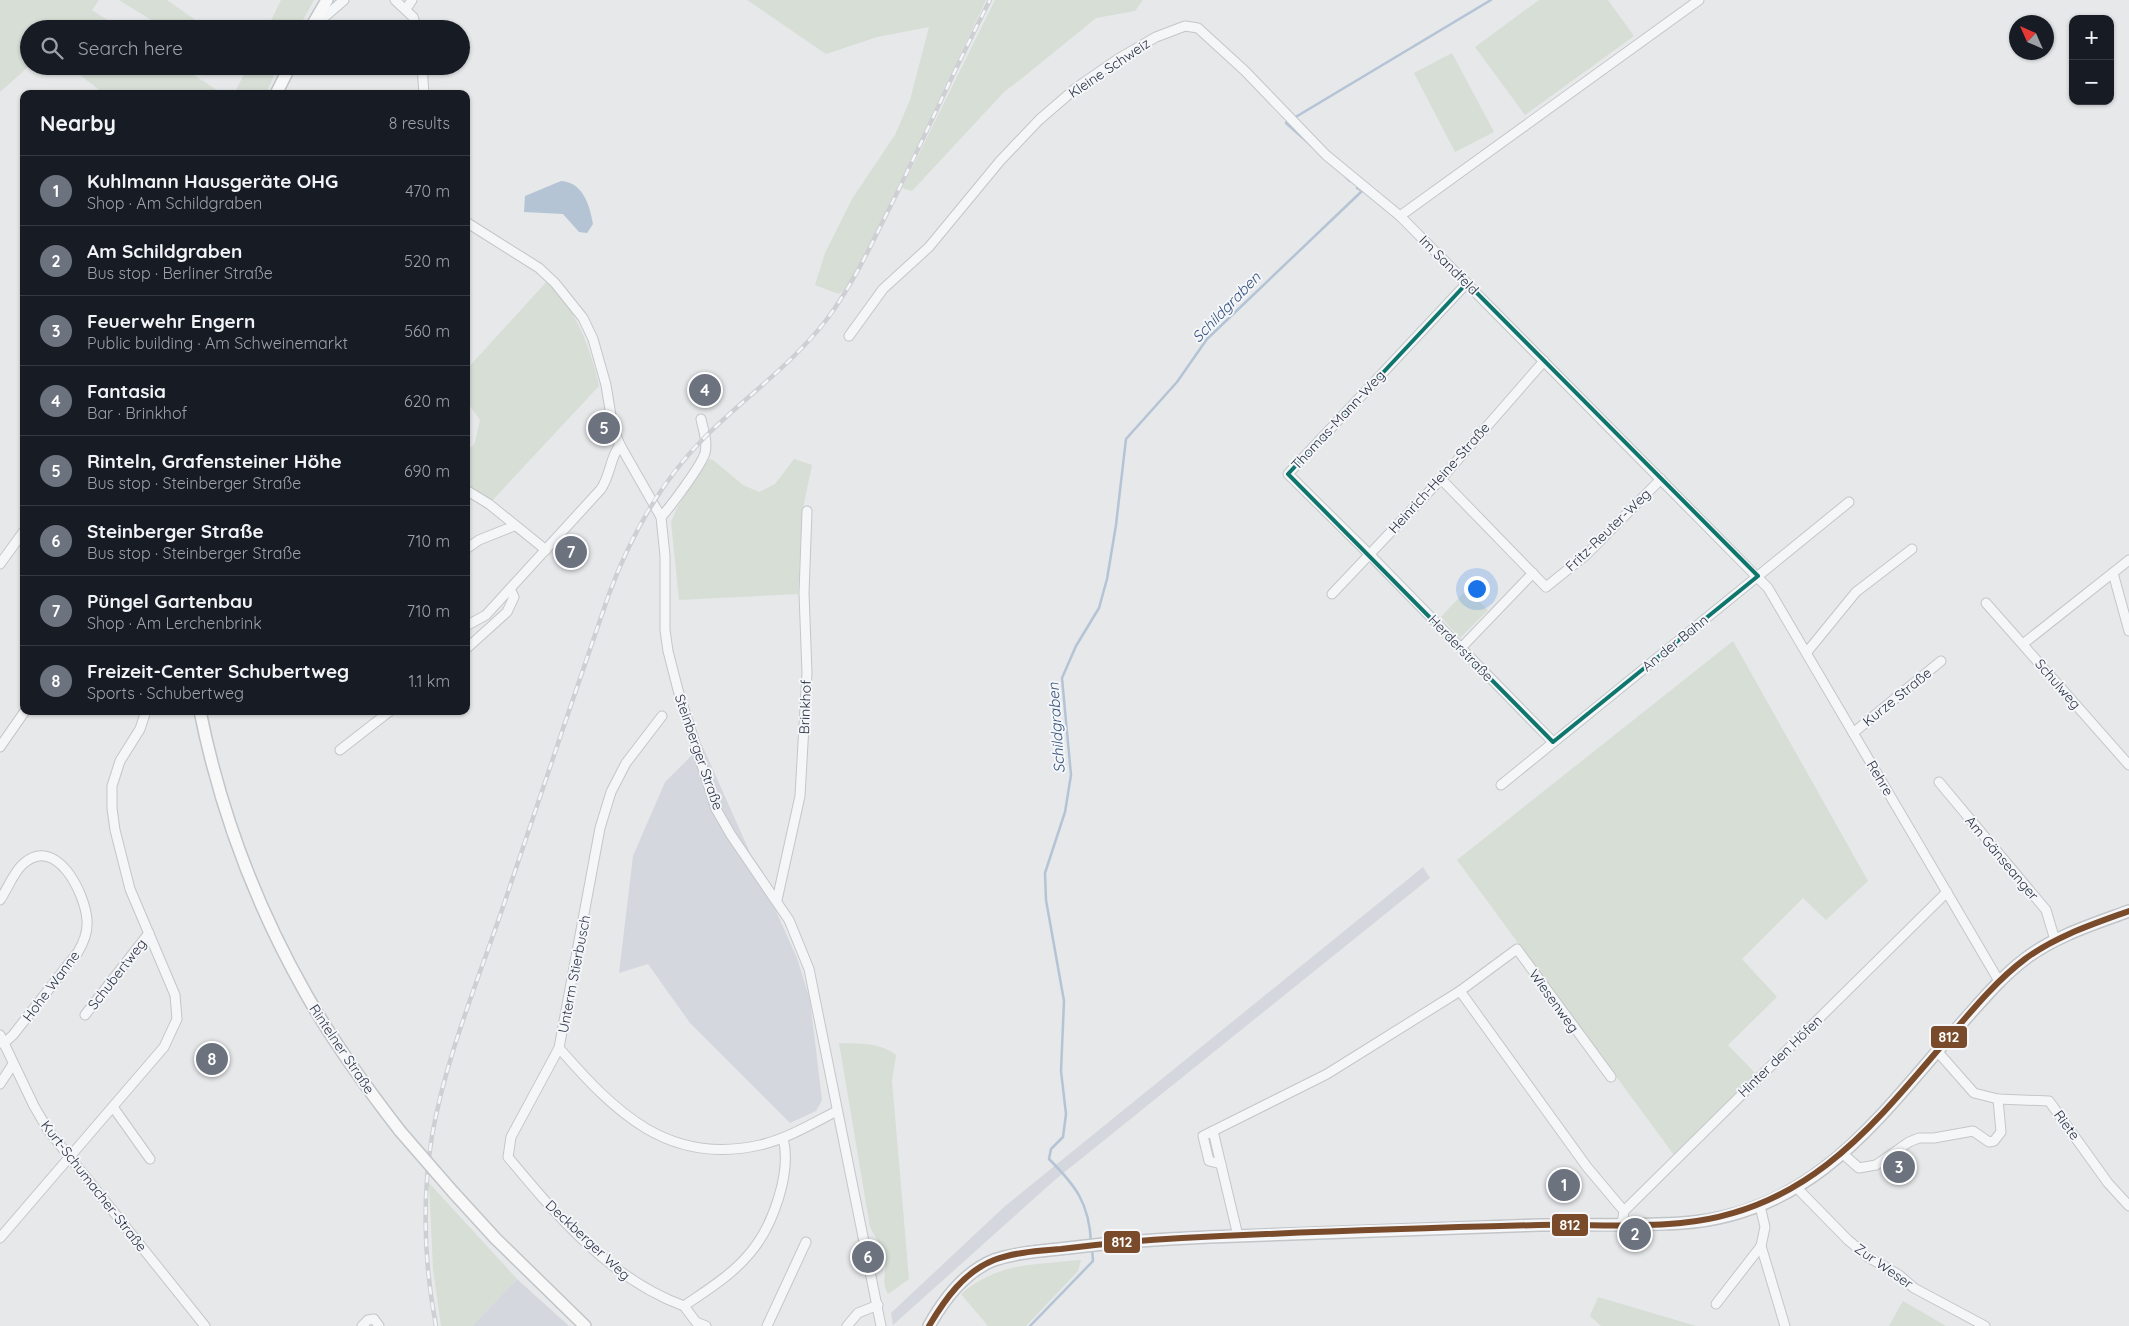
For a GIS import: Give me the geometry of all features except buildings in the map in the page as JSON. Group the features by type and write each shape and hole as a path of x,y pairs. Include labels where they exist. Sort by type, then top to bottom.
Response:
{"main road":[{"path":"316,20 327,0"},
{"path":"278,90 286,75"},
{"name":"Rintelner Straße","path":"201,715 226,812 243,861 275,934 306,994 326,1026 400,1131 495,1238 585,1326"},
{"path":"930,1326 948,1297 962,1280 991,1261 1024,1253 1092,1245 1238,1236 1683,1223 1728,1216 1760,1206 1797,1188 1843,1154 1882,1115 1999,981 2029,956 2055,940 2129,911"}],"street":[{"path":"321,20 344,0"},
{"path":"395,0 406,9 414,20"},
{"path":"406,9 412,0"},
{"path":"1400,216 1699,0"},
{"name":"Kleine Schweiz","path":"849,336 883,289 929,246 1000,161 1039,120 1076,88 1118,60 1156,37 1185,26 1198,28 1245,71 1326,155 1400,216"},
{"path":"423,75 424,90"},
{"name":"Im Sandfeld","path":"1400,216 1758,576"},
{"name":"Steinberger Straße","path":"470,225 539,268 570,298 583,318 600,360 613,428 620,446 661,517 665,556 665,630 678,690 716,809 731,835 777,900 795,933 809,969 881,1326"},
{"name":"Thomas-Mann-Weg","path":"1369,554 1288,474 1467,283"},
{"name":"Heinrich-Heine-Straße","path":"1332,594 1441,479 1544,361"},
{"path":"661,517 673,504 705,453 705,437 701,418"},
{"path":"470,624 486,615 601,489 608,478 615,451 620,446"},
{"name":"Fritz-Reuter-Weg","path":"1441,479 1546,587 1586,555 1661,479"},
{"path":"470,492 489,504 546,550"},
{"name":"An der Bahn","path":"1501,785 1849,502"},
{"name":"Brinkhof","path":"777,900 794,828 802,768 807,673 804,593 807,512"},
{"path":"470,546 479,540 514,526"},
{"path":"0,564 20,536"},
{"path":"1807,652 1856,592 1912,549"},
{"name":"Herderstraße","path":"1369,554 1552,742"},
{"path":"2023,644 2129,560"},
{"path":"2113,572 2129,631"},
{"path":"1461,648 1533,573"},
{"name":"Rehre","path":"1758,576 1768,588 1807,652 1999,981"},
{"path":"470,645 507,612 514,597 510,589"},
{"name":"Schulweg","path":"1986,603 2129,765"},
{"name":"Kurze Straße","path":"1853,733 1941,661"},
{"path":"0,747 21,715"},
{"name":"Schubertweg","path":"0,1238 164,1047 177,1019 175,995 130,889 115,830 112,808 112,786 120,761 140,729 145,715"},
{"path":"340,750 385,715"},
{"name":"Unterm Stierbusch","path":"662,716 626,763 611,792 600,828 559,1048 592,1085 626,1116 651,1133 676,1143 716,1150 761,1145 783,1138 837,1111"},
{"name":"Am Gänseanger","path":"1938,782 2046,910 2055,940"},
{"name":"Hohe Wanne","path":"0,900 23,864 44,856 55,859 64,865 75,882 87,919 86,938 78,952 14,1035 2,1040"},
{"name":"Hinter den Höfen","path":"1624,1211 1947,892"},
{"name":"Schubertweg","path":"85,1015 149,933"},
{"name":"Wiesenweg","path":"1460,992 1516,949 1611,1077"},
{"path":"1238,1236 1213,1131 1327,1074 1460,992 1587,1167 1624,1211 1622,1224"},
{"name":"Kurt-Schumacher-Straße","path":"2,1040 34,1106 70,1158 205,1326"},
{"name":"Deckberger Weg","path":"559,1048 511,1137 508,1157 542,1198 615,1269 642,1288 684,1306"},
{"name":"Riete","path":"1937,1051 1974,1093 1998,1099 2049,1102 2108,1183 2129,1206"},
{"path":"0,1084 12,1064"},
{"path":"1843,1154 1858,1168 1876,1165 1919,1138 1934,1138 1973,1131 1989,1142 1994,1141 2001,1132 1998,1099"},
{"path":"113,1107 150,1159"},
{"path":"706,1326 696,1322 684,1306 732,1271 751,1253 762,1235 781,1192 787,1153 783,1138"},
{"name":"Zur Weser","path":"1797,1188 1848,1240 1868,1257 1898,1275 1914,1288 1985,1326"},
{"path":"1716,1304 1761,1246 1765,1227 1760,1206"},
{"path":"767,1326 806,1242"},
{"path":"1761,1246 1785,1326"},
{"path":"847,1326 858,1313 878,1305"},
{"path":"362,1326 368,1320 376,1322"}],"highlighted area":[{"path":"1467,283 1758,576 1553,742 1288,474"}],"shaded area":[{"path":"0,0 99,0 92,10 107,20 20,20 20,74 0,92"},
{"path":"119,0 167,0 195,20 151,20"},
{"path":"281,0 314,0 303,20 271,20"},
{"path":"747,0 986,0 867,252 853,277 839,294 815,285 825,253 852,199 895,135 910,100 929,27 877,37 826,54"},
{"path":"995,0 1143,0 1135,11 1096,18 1004,92 912,191 902,188"},
{"path":"1539,0 1608,0 1634,36 1525,115 1475,47"},
{"path":"1452,53 1494,132 1455,152 1414,73"},
{"path":"80,75 194,75 217,90 100,90"},
{"path":"244,75 274,75 268,90 236,90"},
{"path":"550,278 567,304 586,342 599,386 489,504 470,492 470,448 475,443 480,420 470,406 470,366"},
{"path":"709,459 713,460 743,485 759,492 775,484 794,459 812,465 802,513 798,594 679,600 671,522 677,508"},
{"path":"1467,589 1488,610 1460,638 1441,617"},
{"path":"1733,641 1868,881 1826,920 1803,898 1742,959 1777,997 1728,1045 1757,1075 1674,1155 1457,860"},
{"path":"702,745 797,958 810,1000 822,1100 816,1111 790,1123 690,1023 648,964 619,973 633,856 665,782"},
{"path":"1423,867 1430,878 1056,1179 893,1325 891,1313 1004,1207"},
{"path":"839,1043 876,1046 896,1055 892,1081 909,1279 888,1294 884,1282 885,1264 883,1254 870,1227"},
{"path":"429,1183 517,1279 472,1326 441,1326 433,1269"},
{"path":"1081,1260 1078,1271 1026,1326 988,1326 961,1294 989,1276 1003,1270"},
{"path":"517,1279 569,1326 472,1326"},
{"path":"1598,1297 1696,1326 1601,1326 1590,1316"},
{"path":"1903,1301 1946,1326 1889,1326"}],"water":[{"path":"561,181 569,182 580,190 584,196 593,224 587,233 579,232 563,214 524,212 525,196"}],"waterway":[{"name":"Schildgraben","path":"1294,118 1491,0"},
{"name":"Schildgraben","path":"1288,121 1286,123 1312,146"},
{"name":"Schildgraben","path":"1346,177 1350,181"},
{"name":"Schildgraben","path":"1091,1242 1087,1216 1079,1196 1067,1178 1049,1159 1051,1149 1063,1137 1066,1114 1061,1071 1064,1001 1046,900 1045,873 1065,812 1071,775 1062,678 1076,646 1099,608 1107,579 1116,525 1126,439 1177,382 1207,339 1362,191 1357,188"},
{"name":"Schildgraben","path":"1030,1326 1093,1261 1092,1248"}],"railway":[{"path":"436,1326 429,1279 426,1207 429,1160 438,1106 464,1016 618,572 648,510 674,472 720,422 799,351 837,305 870,246 990,0"}],"transit line":[{"name":"812","path":"929,1326 956,1287 973,1272 994,1260 1027,1252 1121,1242 1182,1238 1494,1226 1646,1225 1681,1223 1726,1215 1766,1201 1802,1182 1834,1159 1865,1132 1986,995 2025,959 2062,937 2129,911"}],"place":[{"name":"Fantasia","path":"705,390"},
{"name":"Rinteln, Grafensteiner Höhe","path":"604,428"},
{"name":"Püngel Gartenbau","path":"571,552"},
{"name":"Freizeit-Center Schubertweg","path":"212,1059"},
{"name":"Feuerwehr Engern","path":"1899,1167"},
{"name":"Kuhlmann Hausgeräte OHG","path":"1564,1185"},
{"name":"Am Schildgraben","path":"1635,1234"},
{"name":"Steinberger Straße","path":"868,1257"}]}
